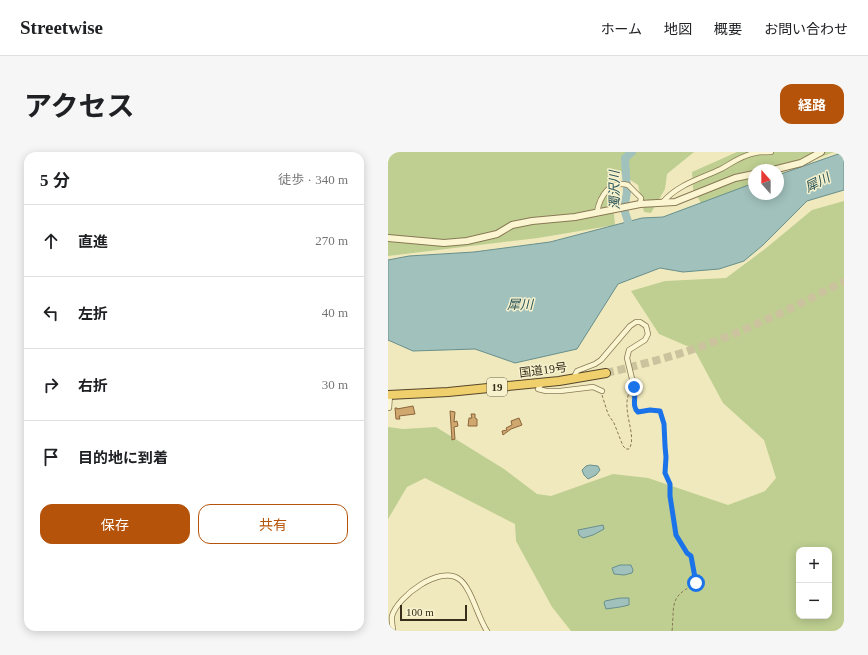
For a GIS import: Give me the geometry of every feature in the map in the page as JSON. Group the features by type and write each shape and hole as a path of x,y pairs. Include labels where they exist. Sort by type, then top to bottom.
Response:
{"highway":[{"name":"国道19号","path":"389,395 441,393 573,379 606,373"}],"street":[{"path":"662,203 672,193 693,180 721,169 742,157 755,153 771,152"},
{"path":"784,167 801,163 821,152"},
{"path":"388,238 444,243 467,241 497,234 512,225 575,217 640,204 674,202 735,178 748,175"},
{"path":"597,212 606,191 609,188 619,184 628,185 641,198 640,204"},
{"path":"573,379 577,371 601,360 630,326 636,322 640,322 644,324 647,329 647,336 645,340 629,350 626,358 634,387"},
{"path":"543,382 538,389 556,391 593,387 602,391"},
{"path":"388,408 389,395"},
{"path":"393,631 392,616 398,606 409,594 437,576 448,575 459,579 467,588 487,631"}],"path":[{"path":"602,391 608,414 614,423 624,448 629,449 632,442 627,396 634,387"},
{"path":"634,387 636,392 634,405 638,412 650,410 660,411 664,424 666,457 665,473 670,484 670,496 676,535 687,553 691,556 696,578 696,583 680,593 673,602 672,631"}],"green space":[{"path":"388,152 694,152 667,174 665,189 651,213 644,212 638,185 617,171 612,195 615,225 538,238 388,256"},
{"path":"737,152 834,152 784,171 784,164 748,164 748,185 701,203 693,189 692,172"},
{"path":"844,201 844,631 571,631 552,607 516,541 515,524 425,478 407,487 388,519 388,427 403,429 436,427 504,469 537,494 551,496 613,474 648,478 728,505 765,491 776,478 764,440 723,403 694,349 659,334 631,291 665,281 726,278 765,249 812,210"}],"water":[{"name":"犀川","path":"844,152 844,190 807,201 763,245 744,261 719,269 683,272 660,268 618,284 577,349 515,363 475,349 413,351 388,340 388,260 409,256 474,252 550,242 642,218 663,217 748,185 748,200 784,200 784,173"},
{"path":"586,466 598,466 600,470 596,475 588,479 582,470"},
{"path":"603,525 604,529 593,535 583,538 579,535 578,530"},
{"path":"620,565 631,565 633,570 632,573 624,575 614,574 612,568"},
{"path":"629,598 629,605 606,609 604,603 605,601"}],"building":[{"path":"413,406 415,414 399,416 400,419 396,419 395,408 397,409"},
{"path":"450,411 455,412 454,422 457,421 458,426 454,427 455,439 452,440"},
{"path":"471,414 475,414 477,426 468,426 469,418 472,418"},
{"path":"519,418 522,425 511,429 503,435 502,431 507,430 506,428 512,425 511,421"}],"waterway":[{"name":"濁沢川","path":"631,231 624,209 627,192 625,158 632,152"}],"tunnel":[{"path":"606,373 675,355 706,345 786,311 844,281"}],"route":[{"path":"634,387 636,392 634,405 638,412 650,410 660,411 664,424 666,457 665,473 670,484 670,496 676,535 687,553 693,559 696,583"}]}
